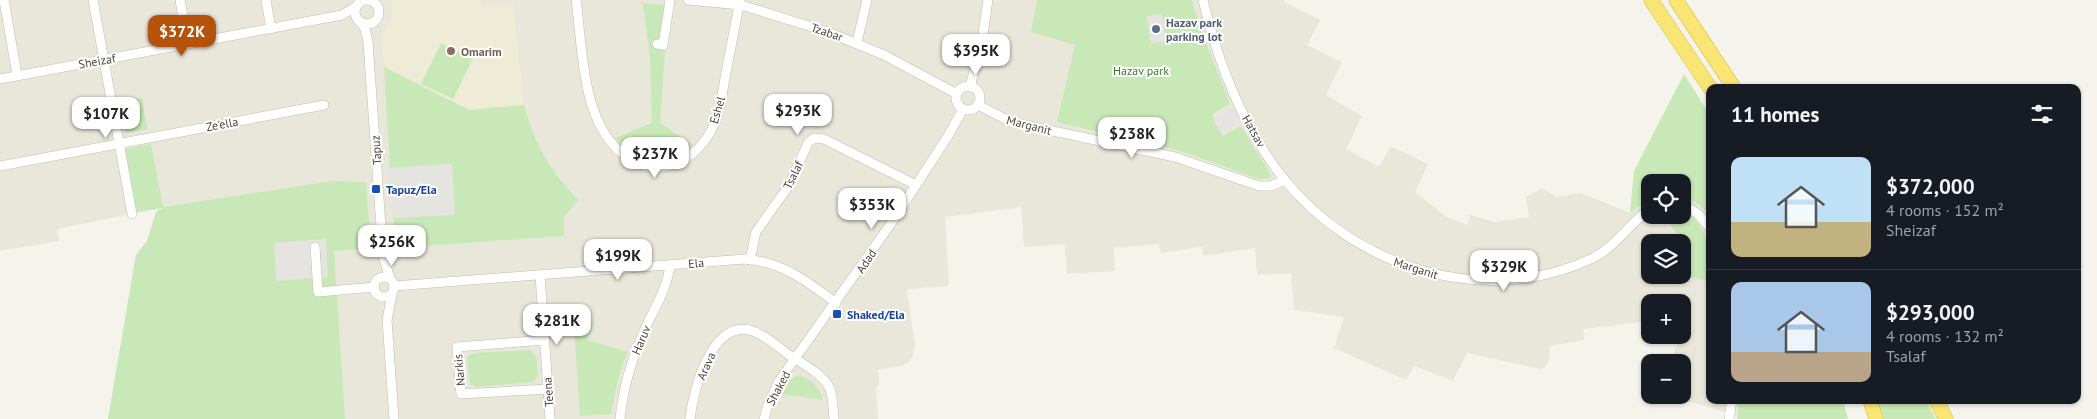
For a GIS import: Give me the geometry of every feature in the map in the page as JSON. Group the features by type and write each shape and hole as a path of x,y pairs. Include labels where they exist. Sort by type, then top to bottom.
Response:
{"highway":[{"path":"1651,0 1707,84"},
{"path":"1676,0 1731,84"},
{"path":"1871,404 1876,419"}],"street":[{"path":"4,0 17,76"},
{"path":"93,0 132,214"},
{"path":"180,0 188,44"},
{"path":"266,0 272,29"},
{"name":"Eshel","path":"576,0 588,91 596,118 604,133 619,151 637,163 655,168 673,165 682,161 699,147 711,132 720,107 740,2"},
{"path":"657,44 663,45 670,0"},
{"name":"Tzabar","path":"688,0 740,2 816,27 856,42 890,58 957,94"},
{"path":"856,42 868,0"},
{"path":"970,87 982,41 988,0"},
{"name":"Hatsav","path":"1203,0 1220,58 1239,105 1265,151 1285,180 1313,209 1347,235"},
{"path":"364,1 372,1 378,10 378,16 375,21 368,24 360,21 356,13 359,4 364,1"},
{"name":"Sheizaf","path":"0,79 342,16 359,4"},
{"name":"Sheizaf","path":"342,16 360,21"},
{"name":"Tapuz","path":"360,21 366,32 368,45 383,255 377,288 387,320"},
{"name":"Tapuz","path":"368,45 375,21"},
{"path":"970,87 979,94 978,105 971,110 963,109 957,101 957,94 961,89 970,87"},
{"name":"Ze'ella","path":"0,166 324,105"},
{"name":"Marganit","path":"978,105 1011,122 1175,156 1258,186 1271,186 1285,180"},
{"name":"Adad","path":"795,359 836,303 916,185 963,109"},
{"name":"Tsalaf","path":"750,260 756,232 788,187 806,146 812,138 816,137 824,140 916,185"},
{"path":"1691,210 1706,223"},
{"name":"Marganit","path":"1347,235 1385,257 1428,273 1464,280 1503,280 1547,274 1594,258 1615,244 1641,216"},
{"path":"315,247 318,292 377,288"},
{"name":"Tapuz","path":"383,255 392,286 387,320 394,419"},
{"name":"Ela","path":"392,286 750,260 766,262 785,268 804,279 836,303"},
{"name":"Haruv","path":"620,419 631,365 646,328 665,290 670,265"},
{"name":"Teena","path":"540,275 550,419"},
{"path":"384,277 392,286 385,297 377,288 384,277"},
{"name":"Arava","path":"690,419 696,389 717,342 728,333 742,329 756,332 827,383 832,396 834,419"},
{"name":"Narkis","path":"545,340 458,347 461,394 548,389"},
{"name":"Shaked","path":"764,419 773,393 795,359"},
{"path":"1729,419 1731,404"}],"shaded area":[{"path":"0,0 1284,0 1284,2 1320,20 1307,45 1342,62 1326,95 1362,116 1346,149 1379,167 1391,146 1428,164 1415,192 1447,217 1467,225 1470,215 1495,222 1529,217 1526,197 1542,188 1557,197 1581,193 1630,213 1641,205 1641,224 1691,224 1691,200 1706,209 1706,404 1738,404 1737,416 1691,402 1691,354 1674,354 1677,344 1691,344 1691,294 1641,294 1641,322 1583,329 1584,340 1550,346 1549,360 1545,367 1541,369 1467,353 1453,381 1414,366 1406,380 1334,348 1344,317 1294,310 1291,274 1257,275 1255,248 1203,256 1202,247 1161,253 1159,244 1114,248 1115,271 1067,274 1065,244 1024,247 1021,207 945,217 949,286 907,289 915,345 913,355 910,361 902,366 878,369 879,386 876,386 878,419 108,419 136,255 147,241 156,212 162,208 57,229 59,241 0,251"},
{"name":"Omarim","path":"391,0 481,0 482,6 513,4 524,105 469,110 384,67 382,34 393,18"},
{"name":"Hazav park parking lot","path":"1162,14 1166,41 1151,44 1147,16"},
{"path":"1233,108 1241,122 1221,133 1213,119"},
{"path":"452,164 455,215 393,218 390,168"},
{"path":"326,239 328,277 276,281 274,243"}],"green space":[{"name":"Hazav park","path":"1037,0 1192,0 1198,22 1230,104 1212,114 1223,136 1241,126 1271,175 1269,178 1259,179 1181,151 1057,122 1075,45 1031,32"},
{"path":"643,3 665,5 658,49 665,50 660,123 693,145 672,157 652,160 634,153 615,138 652,123 650,58"},
{"path":"441,43 473,58 453,99 421,84"},
{"path":"384,67 469,110 524,105 538,144 552,168 578,200 564,217 564,236 396,248 393,218 455,214 452,164 390,168"},
{"path":"1684,74 1706,109 1706,211 1691,200 1691,174 1641,174 1641,205 1630,213 1634,171"},
{"path":"142,98 147,129 126,133 120,102"},
{"path":"151,144 163,207 332,181 366,182 371,248 334,251 345,419 108,419 136,255 147,241 156,212 162,208 137,212 125,149"},
{"path":"1691,216 1699,224 1706,239 1706,280 1691,277 1691,234 1677,234 1670,224 1691,224"},
{"path":"594,322 587,340 627,352 617,383 611,414 580,416 574,324"},
{"path":"530,350 536,356 538,376 534,382 477,387 470,384 467,357 474,353"},
{"path":"799,375 815,384 823,400 781,394 788,381"},
{"path":"1739,404 1844,404 1848,419 1737,419"},
{"path":"1878,404 1928,404 1936,419 1884,419"}],"place":[{"name":"Hazav park parking lot","path":"1156,29"},
{"name":"Omarim","path":"451,51"},
{"name":"Tapuz/Ela","path":"376,189"},
{"name":"Shaked/Ela","path":"837,314"}]}
